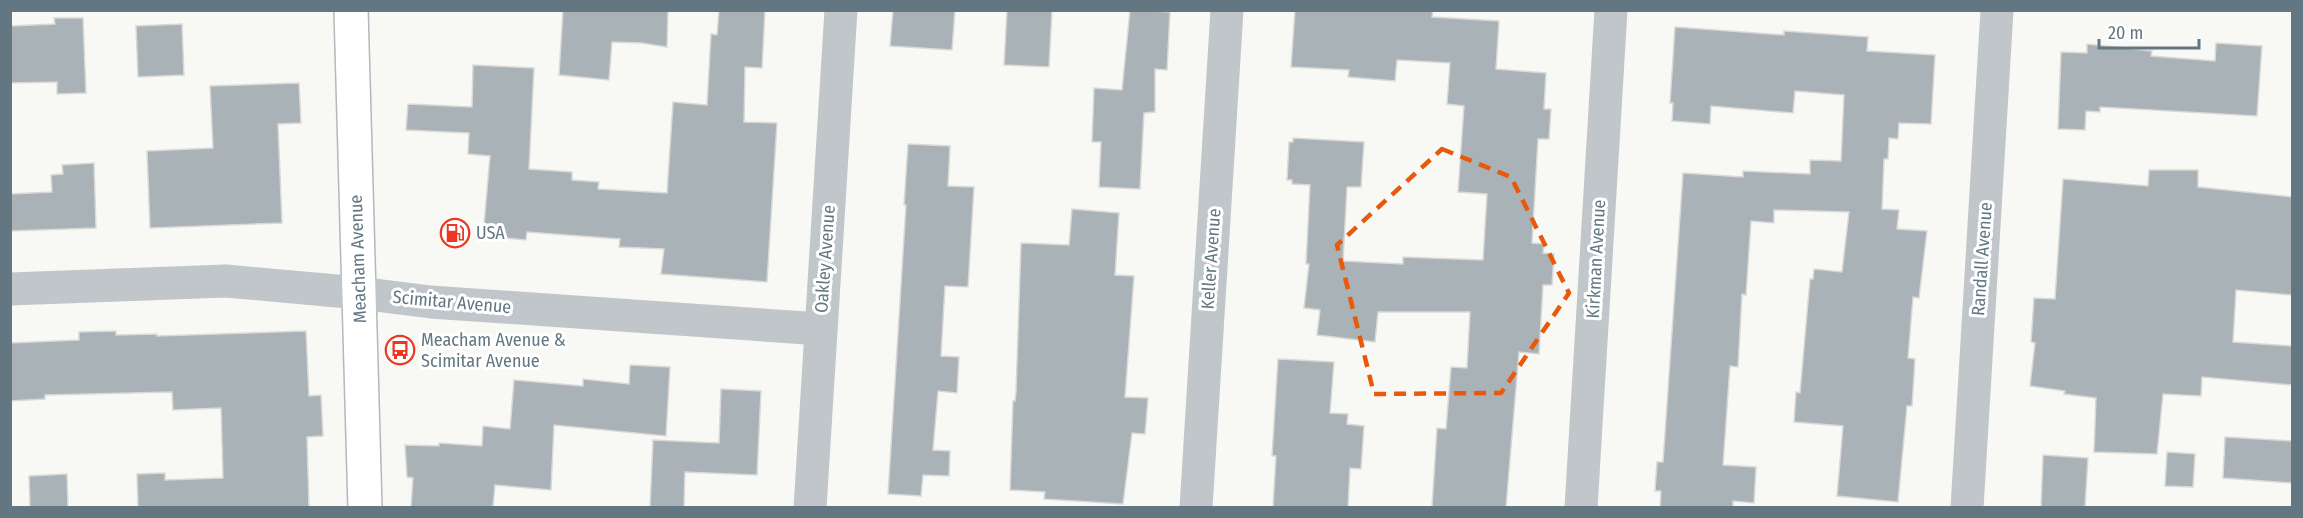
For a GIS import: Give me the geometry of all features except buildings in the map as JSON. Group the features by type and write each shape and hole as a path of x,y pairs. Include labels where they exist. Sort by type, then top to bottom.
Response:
{"main road":[{"name":"Meacham Avenue","path":"351,10 365,507"}],"street":[{"name":"Oakley Avenue","path":"810,507 841,10"},
{"name":"Keller Avenue","path":"1196,507 1227,10"},
{"name":"Kirkman Avenue","path":"1581,507 1611,10"},
{"name":"Randall Avenue","path":"1967,507 1997,10"},
{"name":"Scimitar Avenue","path":"10,289 226,281 431,302 821,328"}],"highlighted area":[{"path":"1442,149 1511,177 1569,293 1501,393 1374,394 1337,245"}],"place":[{"name":"USA","path":"455,233"},
{"name":"Meacham Avenue & Scimitar Avenue","path":"400,350"}]}
